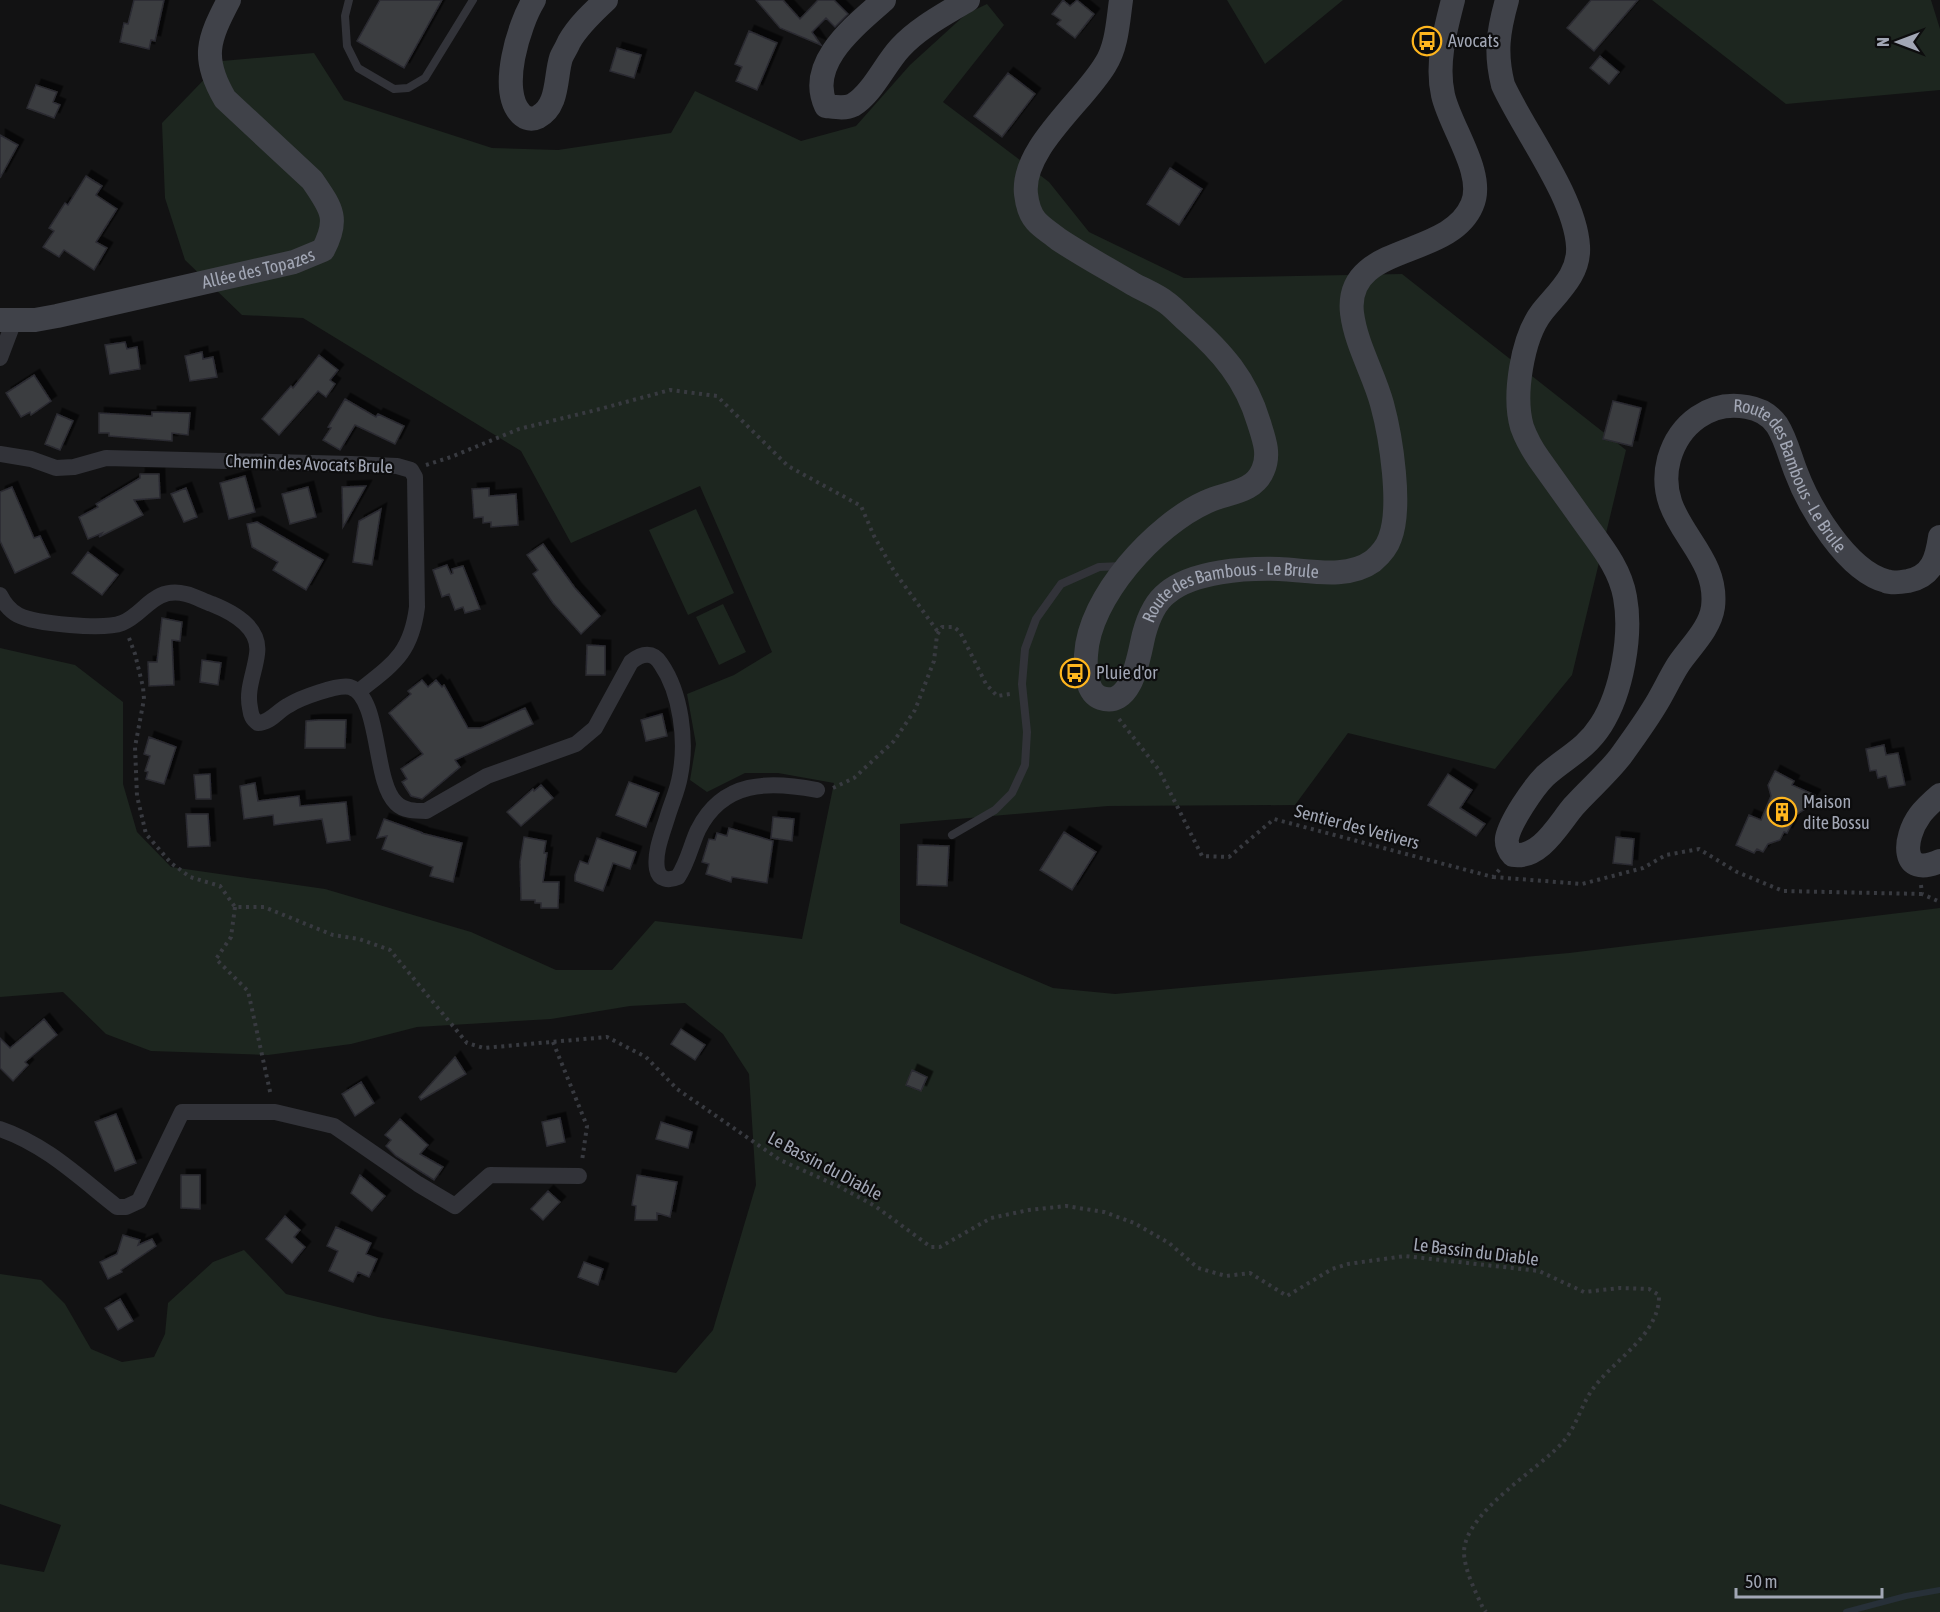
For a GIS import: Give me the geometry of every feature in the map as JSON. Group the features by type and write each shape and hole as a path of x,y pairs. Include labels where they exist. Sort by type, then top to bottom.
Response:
{"main road":[{"name":"Allée des Topazes","path":"7,321 57,316 294,262 323,250 332,234 333,223 330,211 312,180 225,99 217,85 210,49 213,30 229,0"},
{"path":"534,0 523,22 512,66 510,85 517,108 529,119 537,117 550,105 561,58 570,40 606,0"},
{"path":"884,0 859,22 827,58 820,85 826,106 836,108 851,106 863,98 901,46 926,26 968,0"},
{"path":"1104,699 1097,697 1090,690 1085,662 1087,639 1095,614 1115,579 1160,532 1183,515 1207,501 1240,491 1254,483 1266,464 1267,454 1253,403 1238,376 1218,349 1167,303 1078,252 1038,224 1030,210 1026,195 1026,174 1036,153 1108,62 1117,32 1121,0"},
{"name":"Route des Bambous - Le Brule","path":"1104,699 1116,697 1124,691 1138,669 1144,633 1153,609 1165,594 1182,584 1208,574 1272,568 1335,572 1359,570 1376,558 1389,543 1395,519 1394,466 1383,405 1358,336 1352,312 1352,292 1362,275 1376,263 1442,237 1465,218 1472,207 1475,196 1474,176 1443,95 1441,72 1443,39 1453,0"},
{"path":"1507,0 1497,45 1498,64 1503,85 1565,199 1578,246 1574,271 1530,330 1520,383 1519,405 1522,425 1539,459 1617,569 1625,596 1628,625 1622,668 1611,708 1588,744 1544,777 1529,796 1507,838 1509,850 1513,855"},
{"name":"Route des Bambous - Le Brule","path":"1513,855 1529,854 1548,838 1619,758 1657,703 1677,667 1709,622 1713,606 1709,574 1673,513 1667,497 1666,477 1670,458 1678,438 1692,421 1715,407 1735,404 1766,413 1777,424 1809,501 1826,528 1845,553 1886,582 1910,580 1925,573 1936,559 1940,537"},
{"path":"1940,795 1919,816 1911,834 1907,854 1912,862 1919,866 1930,866 1940,861"}],"street":[{"path":"0,358 7,321"},
{"name":"Chemin des Avocats Brule","path":"0,454 31,459 56,468 74,467 106,458 397,466 413,473 417,607 411,638 393,664 358,692"},
{"path":"1,600 10,610 28,619 99,627 131,618 150,601 173,593 185,594 232,612 253,632 257,644 258,652 248,699 251,715 258,723 267,722 290,704 339,686 349,687 358,692 365,702 388,789 394,802 404,809 426,811 487,776 576,744 595,728 631,662 639,655 649,654 657,658 668,674 681,724 680,776 658,848 657,872 666,880 678,877 706,817 714,807 735,792 761,785 787,785 817,790"},
{"path":"0,1129 24,1138 50,1154 117,1207 126,1207 139,1201 182,1112 274,1112 334,1126 418,1184 455,1206 490,1175 579,1176"}],"lane":[{"path":"349,0 345,15 347,46 358,68 394,89 408,88 425,78 474,0"},
{"path":"952,835 995,810 1012,794 1025,765 1027,732 1022,684 1025,649 1036,619 1061,584 1099,567 1128,566"}],"path":[{"path":"413,473 519,429 670,390 717,396 788,466 861,506 894,572 938,632"},
{"path":"122,622 135,654 143,687 144,699 135,747 137,796 146,834 171,863 190,877 220,886 235,907 231,937 216,959 248,991 274,1112"},
{"path":"817,790 826,790 854,778 894,741 915,710 934,661 938,632 942,627 954,627 960,632 986,684 997,696 1008,695 1022,684"},
{"name":"Sentier des Vetivers","path":"1104,699 1159,770 1202,856 1229,857 1274,819 1493,877"},
{"path":"1493,877 1582,884 1643,868 1666,855 1699,849 1737,872 1783,891 1922,894"},
{"path":"1493,877 1513,855"},
{"name":"Le Bassin du Diable","path":"235,907 264,907 333,934 359,939 390,950 467,1043 484,1048 607,1037 646,1057 677,1089 780,1160 838,1186 875,1206 931,1248 940,1247 991,1218 1029,1210 1066,1206 1104,1212 1134,1222 1169,1243 1198,1269 1226,1276 1250,1273 1287,1296 1332,1269 1348,1264 1405,1256 1539,1271 1584,1292 1620,1288 1649,1289 1659,1295 1659,1308 1647,1330 1593,1389 1564,1441 1482,1513 1469,1536 1464,1552 1470,1580 1486,1612"},
{"path":"553,1042 587,1126 579,1176"}],"shaded area":[{"path":"1227,0 1343,0 1265,64"},
{"path":"1652,0 1931,0 1940,29 1940,90 1786,104"},
{"path":"987,4 1004,25 943,102 1049,182 1089,232 1184,278 1402,274 1626,450 1572,675 1495,769 1348,733 1295,805 1108,806 900,824 900,923 1053,988 1115,994 1569,953 1940,908 1940,1612 0,1612 0,1564 44,1572 61,1525 0,1504 0,1274 41,1280 65,1304 91,1349 122,1362 154,1357 165,1334 168,1303 213,1262 244,1250 286,1294 378,1317 676,1373 713,1330 756,1185 749,1074 723,1034 685,1003 630,1006 551,1019 417,1027 351,1044 268,1055 151,1051 106,1034 63,992 0,997 0,648 75,665 123,702 123,784 137,832 171,867 325,889 471,932 556,970 612,970 655,921 802,939 834,783 778,773 745,773 707,792 690,780 696,744 687,694 734,675 772,652 700,486 571,543 521,451 303,318 242,315 185,260 165,198 162,123 222,61 314,53 344,100 492,148 558,150 671,133 695,91 801,141 856,126 910,65 966,14"},
{"path":"696,509 734,593 688,615 649,530"},
{"path":"723,604 746,652 719,665 696,617"}],"building":[{"path":"134,0 164,0 155,41 151,40 149,49 120,42 124,23 128,24"},
{"path":"380,0 442,0 404,68 357,41"},
{"path":"756,0 783,0 800,19 818,0 834,0 848,14 835,27 826,18 812,32 821,45 780,28"},
{"path":"1063,0 1070,6 1077,0 1094,14 1075,38 1057,24 1061,20 1052,14"},
{"path":"1591,0 1638,0 1594,51 1567,28"},
{"path":"749,31 777,43 757,90 736,81 742,67 735,64"},
{"path":"617,48 641,55 634,78 610,71"},
{"path":"1600,56 1619,72 1609,84 1590,68"},
{"path":"1008,73 1035,94 1002,137 974,116"},
{"path":"36,85 57,92 53,102 60,105 54,118 27,108"},
{"path":"0,135 18,145 0,178"},
{"path":"1170,168 1202,189 1179,225 1147,204"},
{"path":"86,176 102,186 96,195 117,209 96,242 107,248 94,270 64,250 59,257 43,247 54,231 49,228 65,203 68,205"},
{"path":"125,342 127,349 137,347 140,369 110,374 105,345"},
{"path":"202,352 203,359 213,357 217,377 190,381 185,356"},
{"path":"319,355 338,370 330,380 335,384 326,397 318,391 279,435 262,419 291,386 293,388"},
{"path":"34,375 51,401 31,415 30,412 21,417 6,393"},
{"path":"345,399 376,417 378,414 404,426 395,444 355,425 340,450 323,440"},
{"path":"1613,401 1641,408 1632,446 1603,439"},
{"path":"152,412 190,413 188,435 172,433 172,441 109,436 109,433 99,433 99,413 152,416"},
{"path":"57,414 73,421 60,450 45,444"},
{"path":"140,474 159,474 160,498 134,500 143,515 99,537 102,533 88,539 79,517 98,507 96,504 140,478"},
{"path":"245,476 255,512 229,519 220,483"},
{"path":"366,486 343,527 342,487"},
{"path":"12,487 34,538 40,536 50,557 15,573 0,541 0,492"},
{"path":"308,487 316,517 290,524 282,494"},
{"path":"186,488 197,517 184,522 171,494"},
{"path":"489,488 489,496 516,494 518,525 491,527 491,522 483,523 483,517 474,518 472,489"},
{"path":"381,509 372,565 353,562 359,521"},
{"path":"257,522 323,560 306,590 273,570 278,562 252,547 247,524"},
{"path":"543,544 575,588 600,616 581,634 553,603 533,574 538,570 527,555"},
{"path":"88,552 118,575 102,595 72,573"},
{"path":"447,565 451,574 452,569 463,566 480,609 465,613 463,607 455,610 449,594 442,597 433,570"},
{"path":"162,618 182,622 180,641 172,640 174,685 149,686 148,662 157,662"},
{"path":"587,645 605,646 605,675 586,675"},
{"path":"202,660 221,663 218,685 200,682"},
{"path":"422,680 428,687 436,680 442,687 444,685 468,728 481,728 525,708 533,724 455,760 460,767 422,799 411,796 402,782 407,779 401,769 423,754 389,713 411,694 408,691"},
{"path":"662,714 667,736 646,741 641,720"},
{"path":"346,720 345,748 305,748 306,721"},
{"path":"149,737 176,747 164,784 146,779 148,772 145,771 150,756 144,754"},
{"path":"1884,745 1886,755 1898,753 1905,785 1889,788 1886,776 1878,778 1876,770 1870,771 1866,749"},
{"name":"Maison dite Bossu","path":"1775,771 1794,781 1792,785 1815,795 1807,808 1797,814 1787,833 1784,832 1780,840 1768,844 1763,852 1757,849 1754,853 1736,845 1749,815 1761,820 1771,796 1768,785"},
{"path":"210,774 211,799 196,799 194,775"},
{"path":"1448,774 1472,790 1460,808 1485,824 1476,836 1428,805"},
{"path":"629,782 659,793 646,827 616,815"},
{"path":"255,783 258,801 299,796 300,806 346,802 350,840 327,843 322,819 274,825 273,815 244,819 240,786"},
{"path":"541,785 553,798 521,826 507,812 533,789 534,791"},
{"path":"186,814 208,814 210,846 188,847"},
{"path":"773,817 794,819 792,841 771,838"},
{"path":"384,819 423,833 421,833 462,843 453,882 430,876 433,867 382,849 387,836 377,838"},
{"path":"729,828 773,841 767,883 732,877 731,882 706,874 709,864 702,862 709,839 715,840 717,833 727,836"},
{"path":"1064,832 1096,852 1072,890 1040,870"},
{"path":"524,837 546,841 544,853 547,853 543,882 559,882 558,908 541,908 541,903 535,903 535,900 521,900 520,862"},
{"path":"1616,837 1634,839 1632,865 1613,863"},
{"path":"597,838 636,852 630,869 613,863 603,891 575,881 580,861 588,864"},
{"path":"918,845 949,846 947,886 917,885"},
{"path":"44,1019 57,1035 25,1062 28,1065 13,1081 0,1068 0,1038 10,1048"},
{"path":"681,1029 705,1045 695,1060 671,1044"},
{"path":"455,1057 466,1074 421,1100 419,1097"},
{"path":"912,1070 927,1077 921,1091 906,1085"},
{"path":"361,1082 374,1103 355,1116 342,1094"},
{"path":"116,1114 136,1163 115,1171 95,1122"},
{"path":"560,1118 565,1142 547,1146 542,1122"},
{"path":"400,1119 428,1145 420,1154 443,1167 434,1180 396,1156 386,1146 391,1140 385,1135"},
{"path":"661,1122 692,1132 688,1148 656,1139"},
{"path":"181,1175 200,1175 200,1209 181,1208"},
{"path":"360,1175 385,1196 372,1211 351,1193"},
{"path":"637,1175 677,1182 670,1217 657,1213 657,1220 635,1220 636,1206 632,1205"},
{"path":"548,1191 560,1202 543,1220 531,1209"},
{"path":"285,1216 300,1230 294,1237 305,1247 292,1263 266,1239"},
{"path":"336,1227 371,1243 366,1254 377,1259 369,1277 358,1272 353,1282 329,1271 338,1251 327,1246"},
{"path":"123,1235 140,1240 138,1245 152,1239 156,1246 121,1270 122,1272 108,1279 100,1262 117,1254"},
{"path":"584,1262 603,1269 598,1285 578,1277"},
{"path":"120,1299 133,1321 118,1330 105,1308"}],"waterway":[{"path":"1846,1612 1906,1596 1940,1590"}],"place":[{"name":"Avocats","path":"1427,41"},
{"name":"Pluie d'or","path":"1075,673"},
{"name":"Maison dite Bossu","path":"1782,812"}]}
